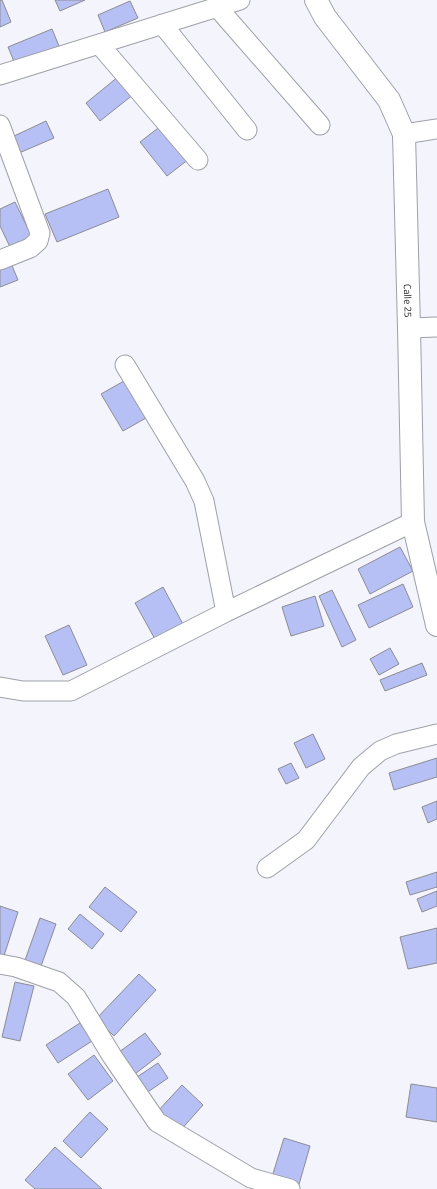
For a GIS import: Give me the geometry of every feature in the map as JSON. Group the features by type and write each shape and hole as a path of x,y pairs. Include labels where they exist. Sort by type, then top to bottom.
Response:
{"street":[{"path":"0,75 240,0"},
{"name":"Calle 25","path":"316,0 325,17 389,100 404,134 413,522 437,625"},
{"path":"216,7 320,125"},
{"path":"162,24 247,130"},
{"path":"99,44 198,160"},
{"path":"0,125 40,232 38,241 30,248 0,260"},
{"path":"404,134 437,129"},
{"path":"409,328 437,328"},
{"path":"125,365 195,481 204,501 226,612"},
{"path":"0,687 23,691 71,691 226,612 413,522"},
{"path":"267,868 306,840 361,767 380,751 396,744 437,734"},
{"path":"0,964 16,967 59,982 76,997 112,1056 157,1122 251,1178 290,1189"}],"building":[{"path":"0,0 2,0 11,22 0,27"},
{"path":"55,0 85,0 60,11"},
{"path":"130,1 138,18 105,32 98,15"},
{"path":"52,29 59,46 15,64 8,47"},
{"path":"119,76 134,94 100,121 86,103"},
{"path":"46,121 54,138 19,153 12,137"},
{"path":"162,125 189,159 167,176 140,142"},
{"path":"108,189 119,217 57,242 45,214"},
{"path":"15,202 32,237 10,247 0,226 0,209"},
{"path":"10,261 18,280 0,287 0,266"},
{"path":"124,381 146,418 123,431 101,394"},
{"path":"400,547 413,571 370,594 358,569"},
{"path":"403,584 413,607 369,628 358,605"},
{"path":"163,587 184,626 156,641 135,603"},
{"path":"332,590 356,640 342,647 319,596"},
{"path":"315,596 324,626 291,636 282,607"},
{"path":"69,625 87,665 63,675 45,636"},
{"path":"390,648 399,664 379,675 370,659"},
{"path":"422,663 427,675 385,691 380,680"},
{"path":"313,734 325,759 306,768 294,743"},
{"path":"437,758 437,777 394,790 389,773"},
{"path":"291,763 299,778 286,784 278,769"},
{"path":"437,801 437,819 428,823 422,807"},
{"path":"437,872 437,887 410,895 406,882"},
{"path":"105,887 137,912 121,932 89,907"},
{"path":"437,891 437,906 422,912 417,899"},
{"path":"0,906 18,912 3,959 0,958"},
{"path":"80,914 104,934 92,949 68,929"},
{"path":"40,918 56,924 40,969 24,963"},
{"path":"437,928 437,963 408,969 400,937"},
{"path":"139,974 156,990 114,1036 96,1019"},
{"path":"15,982 34,986 20,1041 2,1037"},
{"path":"80,1023 92,1041 58,1063 46,1045"},
{"path":"145,1033 161,1054 131,1077 115,1055"},
{"path":"94,1055 113,1081 88,1100 68,1074"},
{"path":"158,1063 168,1078 142,1096 131,1081"},
{"path":"411,1084 437,1088 437,1122 406,1117"},
{"path":"182,1085 203,1105 179,1132 157,1112"},
{"path":"90,1112 108,1129 81,1158 63,1141"},
{"path":"284,1138 310,1146 298,1188 271,1180"},
{"path":"55,1147 102,1189 35,1189 25,1180"}]}
